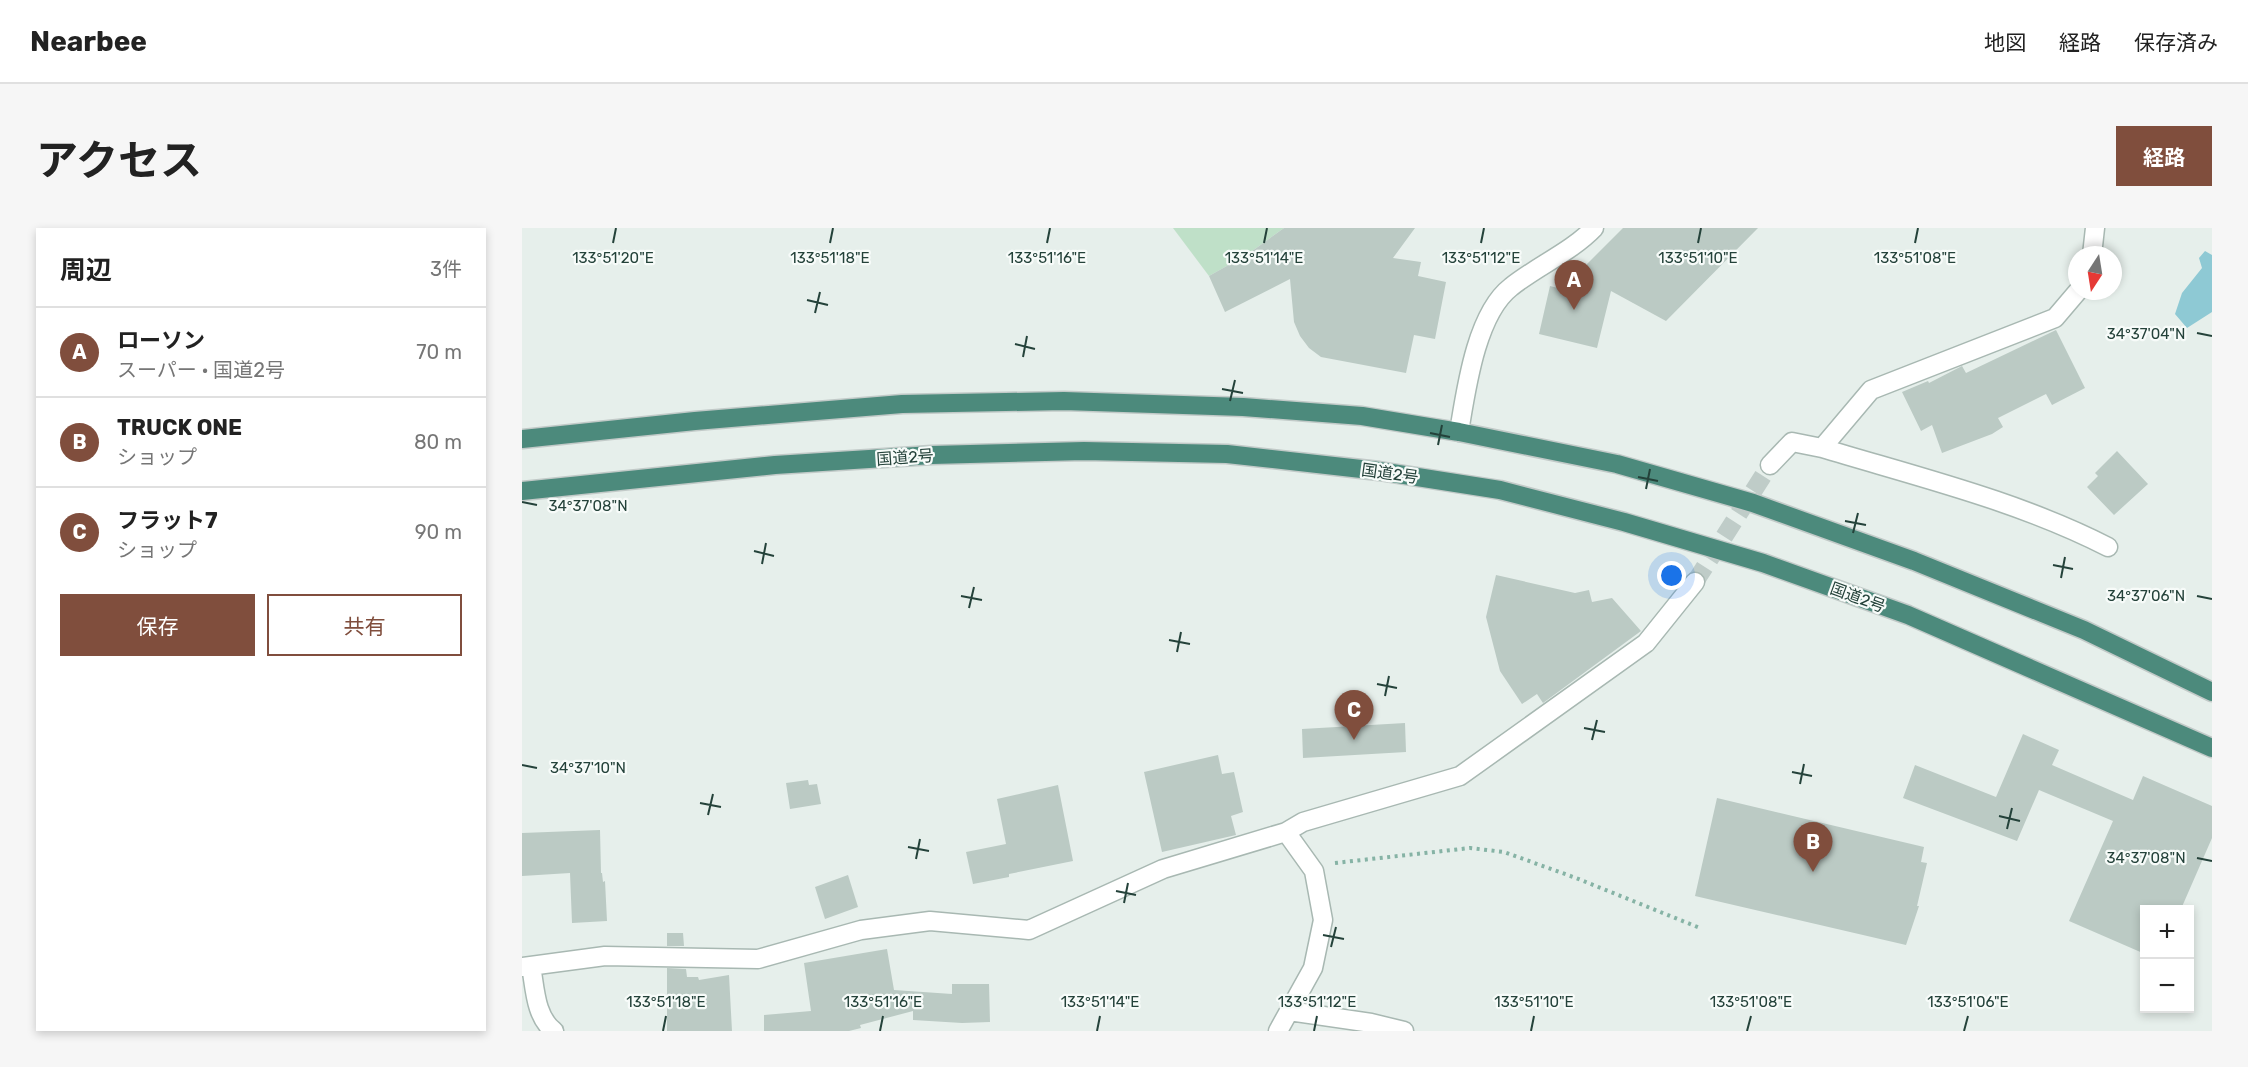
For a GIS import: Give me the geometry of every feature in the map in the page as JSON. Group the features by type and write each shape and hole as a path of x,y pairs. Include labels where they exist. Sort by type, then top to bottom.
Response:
{"highway":[{"path":"522,439 694,421 902,404 1065,401 1243,407 1362,416 1459,432 1617,464 1753,502 1914,561 2084,630 2212,692"},
{"name":"国道2号","path":"522,491 775,465 932,455 1084,451 1227,454 1379,471 1500,490 1624,522 1763,563 1908,615 2212,748"}],"street":[{"path":"1459,432 1468,383 1481,333 1492,311 1509,288 1594,228"},
{"path":"2093,246 2095,228"},
{"path":"1822,448 1871,390 2055,318 2071,300"},
{"path":"1770,465 1792,442 1822,448 2022,508 2067,526 2108,547"},
{"path":"554,1031 546,1025 526,966 605,956 758,959 861,930 930,921 1029,930 1163,869 1286,832 1303,822 1460,776 1646,643 1695,582"},
{"path":"1278,1031 1313,968 1323,920 1314,871 1286,832"},
{"path":"1289,1011 1371,1023 1404,1031"}],"path":[{"path":"1311,865 1470,848 1504,852 1700,928"}],"green space":[{"path":"1173,228 1284,228 1248,254 1209,276"}],"water":[{"path":"2205,251 2212,255 2212,312 2187,328 2175,314 2182,293 2202,268 2199,258"}],"building":[{"path":"1284,228 1415,228 1393,258 1421,262 1418,276 1446,282 1435,339 1414,335 1406,373 1321,357 1309,348 1294,322 1290,279 1225,312 1209,276 1248,254"},
{"path":"1623,228 1758,228 1666,321 1611,291 1597,348 1539,334 1550,286 1562,289"},
{"path":"2056,330 2085,388 2052,405 2046,394 1998,418 2003,427 1992,434 1942,453 1932,425 1921,431 1902,392 1928,381 1929,383 1962,366 1966,373"},
{"path":"2117,451 2148,484 2114,515 2087,487 2098,476 2095,473"},
{"path":"1496,575 1575,593 1589,590 1592,602 1612,598 1641,631 1543,703 1537,694 1522,704 1500,671 1486,617"},
{"path":"1405,723 1406,752 1303,758 1302,729"},
{"path":"2023,734 2059,750 2052,765 2133,800 2143,776 2212,806 2212,838 2183,905 2140,905 2140,952 2069,921 2113,821 2039,790 2017,841 1903,798 1915,765 1996,797"},
{"path":"1218,755 1222,774 1234,772 1243,812 1231,816 1236,835 1162,852 1144,772"},
{"path":"808,780 809,785 817,784 821,804 790,809 786,783"},
{"path":"1058,785 1073,861 973,884 966,852 1006,844 997,799"},
{"path":"1717,798 1924,847 1921,862 1927,863 1917,906 1919,906 1906,945 1695,896"},
{"path":"600,830 601,873 603,882 605,881 607,921 572,923 570,873 522,876 522,833"},
{"path":"848,875 858,907 825,919 815,887"},
{"path":"667,933 683,933 684,946 667,946"},
{"path":"887,949 894,990 952,994 952,984 989,984 990,1022 913,1020 913,1011 860,1025 861,1028 849,1031 764,1031 764,1015 811,1011 804,963"},
{"path":"667,968 686,969 687,977 698,977 699,980 729,975 732,1031 667,1031"}],"tunnel":[{"path":"1695,582 1770,465"}],"place":[{"name":"ローソン","path":"1574,310"},
{"name":"フラット7","path":"1354,740"},
{"name":"TRUCK ONE","path":"1813,872"}]}
